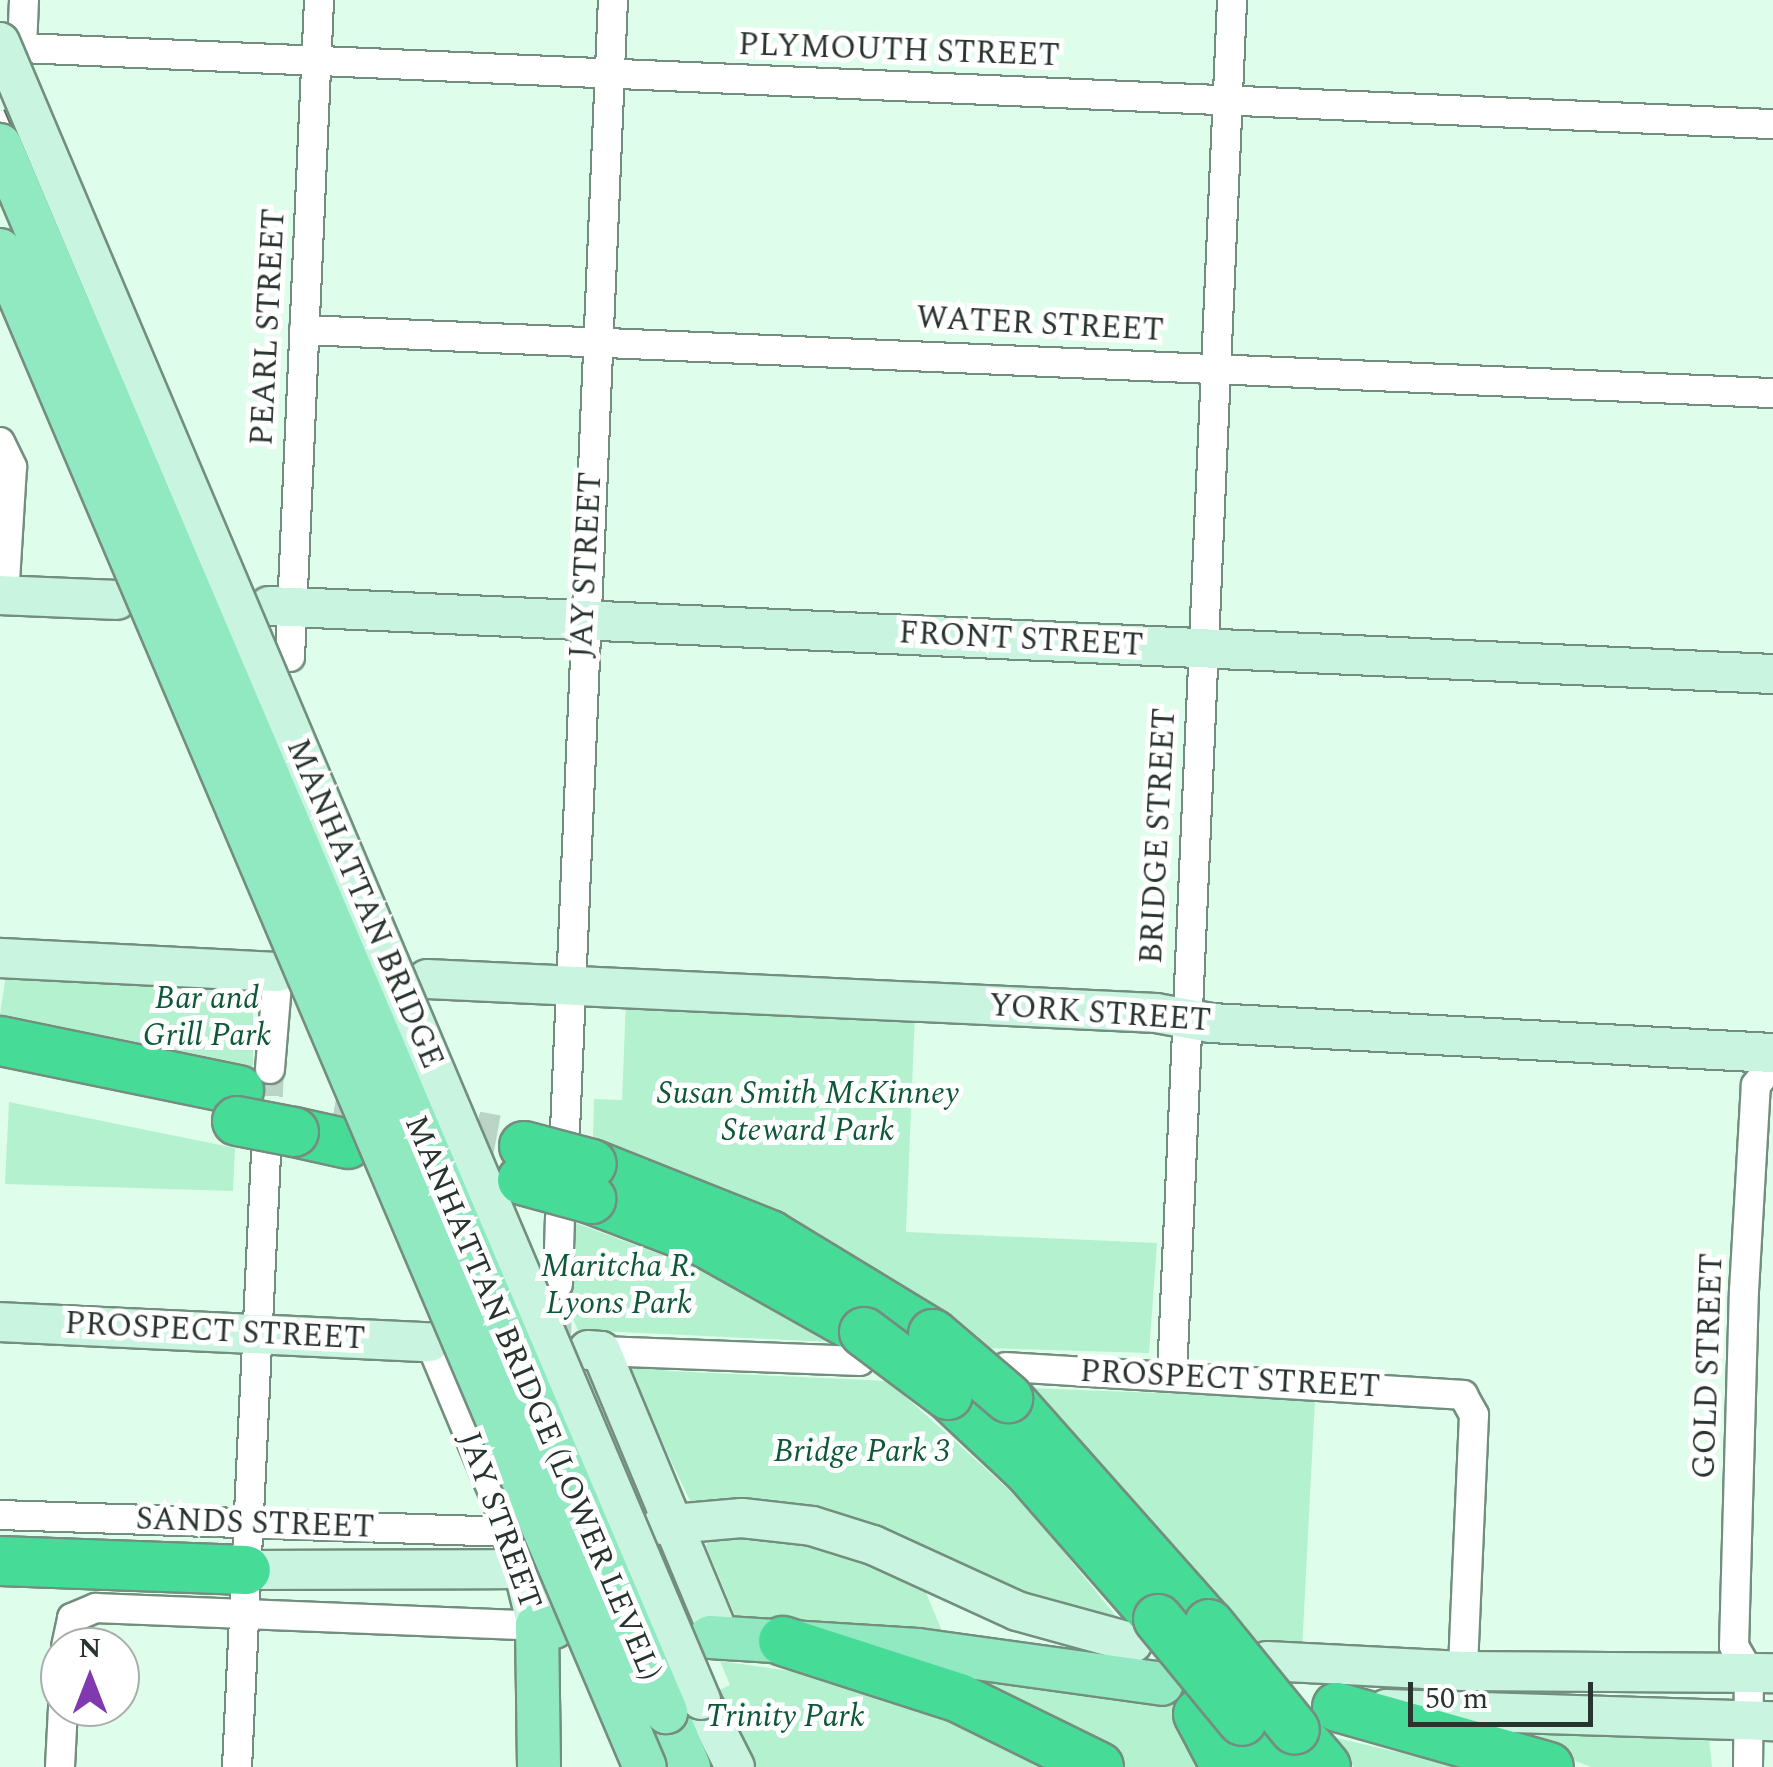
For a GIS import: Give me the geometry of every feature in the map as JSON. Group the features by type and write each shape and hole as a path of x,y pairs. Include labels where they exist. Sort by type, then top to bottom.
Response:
{"highway":[{"path":"5,1057 285,1115"},
{"path":"545,1169 770,1235 1007,1382 1209,1624 1303,1727 1326,1767"},
{"path":"545,1169 706,1243 862,1346 948,1395 1051,1495 1140,1626 1220,1718 1226,1767"},
{"path":"0,1561 245,1592"},
{"path":"783,1641 959,1698 1099,1767"},
{"path":"1220,1718 1303,1727 1550,1767"}],"main road":[{"name":"MANHATTAN BRIDGE","path":"11,45 683,1706 724,1767"},
{"name":"MANHATTAN BRIDGE (LOWER LEVEL)","path":"0,145 683,1706 689,1767"},
{"path":"0,250 645,1767"},
{"path":"1,607 117,600"},
{"name":"FRONT STREET","path":"280,607 1773,674"},
{"path":"0,958 278,972"},
{"name":"YORK STREET","path":"427,979 1773,1053"},
{"name":"PROSPECT STREET","path":"0,1322 430,1342"},
{"path":"594,1351 715,1637 967,1655 1162,1684"},
{"path":"670,1524 742,1518 826,1530 1017,1611 1140,1626"},
{"name":"SANDS STREET","path":"245,1592 522,1569"},
{"name":"JAY STREET","path":"522,1569 546,1627 539,1767"},
{"path":"1267,1661 1463,1671 1765,1665"},
{"path":"683,1706 736,1767"},
{"path":"1303,1727 1761,1720"}],"street":[{"path":"11,45 24,0"},
{"name":"PEARL STREET","path":"290,658 280,607 304,330 319,0"},
{"name":"JAY STREET","path":"558,1284 545,1169 568,985 613,0"},
{"name":"BRIDGE STREET","path":"1172,1376 1232,0"},
{"name":"PLYMOUTH STREET","path":"11,45 1773,124"},
{"name":"WATER STREET","path":"304,330 1773,393"},
{"path":"0,442 12,467 1,607"},
{"path":"236,1767 258,1334 285,1115 278,972"},
{"name":"GOLD STREET","path":"1748,1767 1761,1720 1765,1665 1734,1646 1744,1291 1756,1085 1773,1064"},
{"name":"JAY STREET","path":"430,1342 522,1569"},
{"path":"594,1351 862,1346"},
{"name":"PROSPECT STREET","path":"1007,1382 1172,1376 1454,1392 1469,1400 1474,1415 1463,1671"},
{"name":"SANDS STREET","path":"0,1515 510,1532"},
{"name":"SANDS STREET","path":"70,1627 72,1618 96,1608 245,1592 546,1627"},
{"path":"60,1767 62,1727"}],"green space":[{"name":"Bar and Grill Park","path":"6,975 253,987 253,1066 0,1014"},
{"name":"Susan Smith McKinney Steward Park","path":"626,1000 915,1014 906,1232 1157,1243 1149,1353 983,1348 888,1278 777,1213 593,1139 594,1099 622,1100"},
{"path":"9,1102 235,1148 233,1191 5,1184"},
{"name":"Maritcha R. Lyons Park","path":"573,1222 700,1269 832,1342 578,1330 571,1315"},
{"name":"Bridge Park 3","path":"624,1362 669,1371 888,1381 1026,1505 1119,1620 691,1503"},
{"name":"Bridge Park 3","path":"1028,1388 1315,1399 1302,1651 1254,1646 1106,1469"},
{"path":"712,1533 798,1537 922,1583 944,1636 736,1618 706,1546"},
{"name":"Trinity Park","path":"720,1661 855,1680 1072,1767 751,1767 715,1692 730,1685"},
{"path":"970,1681 1169,1696 1212,1767 1123,1767"},
{"path":"1459,1721 1709,1738 1712,1767 1592,1767"},
{"path":"1328,1736 1449,1764 1454,1752 1510,1767 1354,1767"}],"tunnel":[{"path":"267,1138 270,1069"},
{"path":"334,1109 496,1139"},
{"path":"557,1347 558,1284"}],"railway":[{"path":"0,68 691,1702"},
{"path":"0,111 133,419"},
{"path":"0,186 652,1718"}]}
